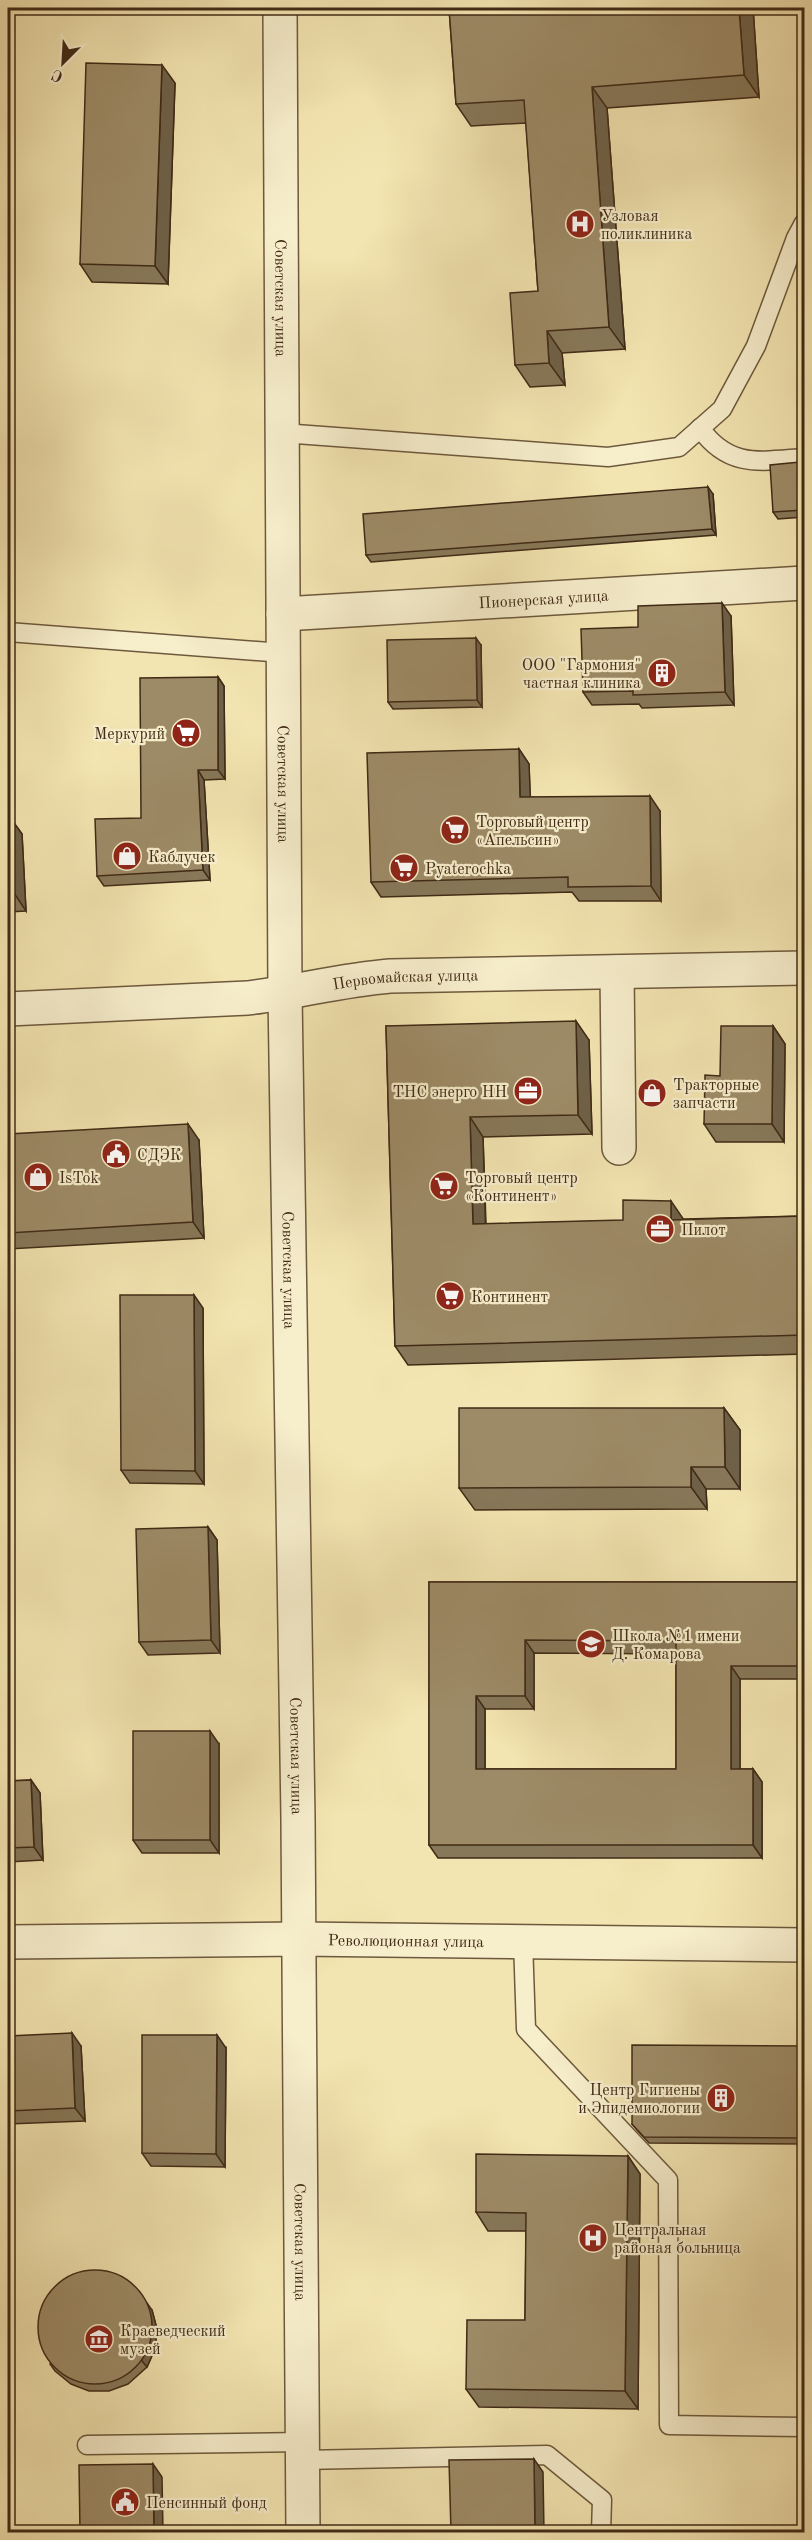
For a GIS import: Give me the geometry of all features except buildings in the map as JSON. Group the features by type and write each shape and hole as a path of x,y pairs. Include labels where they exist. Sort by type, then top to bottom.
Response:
{"street":[{"name":"Советская улица","path":"280,8 285,994 299,1939 303,2532"},
{"name":"Пионерская улица","path":"283,614 804,583"},
{"name":"Первомайская улица","path":"8,1009 215,1000 285,994 350,979 390,976 804,968"},
{"path":"617,972 619,1148"},
{"name":"Революционная улица","path":"8,1942 299,1939 804,1944"}],"lane":[{"path":"282,434 608,457 678,447 722,409 756,346 796,238 804,224"},
{"path":"700,428 710,441 728,453 750,462 804,458"},
{"path":"8,632 283,652"},
{"path":"523,1941 526,2029 668,2180 669,2425 804,2427"},
{"path":"87,2445 547,2455 602,2500 601,2532"}],"place":[{"name":"Узловая поликлиника","path":"580,224"},
{"name":"ООО \"Гармония\" частная клиника","path":"662,673"},
{"name":"Меркурий","path":"186,733"},
{"name":"Торговый центр «Апельсин»","path":"455,830"},
{"name":"Каблучек","path":"127,856"},
{"name":"Pyaterochka","path":"404,868"},
{"name":"ТНС энерго НН","path":"528,1091"},
{"name":"Тракторные запчасти","path":"652,1093"},
{"name":"СДЭК","path":"116,1154"},
{"name":"IsTok","path":"38,1177"},
{"name":"Торговый центр «Континент»","path":"444,1186"},
{"name":"Пилот","path":"660,1229"},
{"name":"Континент","path":"450,1296"},
{"name":"Школа №1 имени Д. Комарова","path":"591,1644"},
{"name":"Центр Гигиены и Эпидемиологии","path":"721,2098"},
{"name":"Центральная районая больница","path":"593,2238"},
{"name":"Краеведческий музей","path":"99,2339"},
{"name":"Пенсинный фонд","path":"125,2502"}]}
